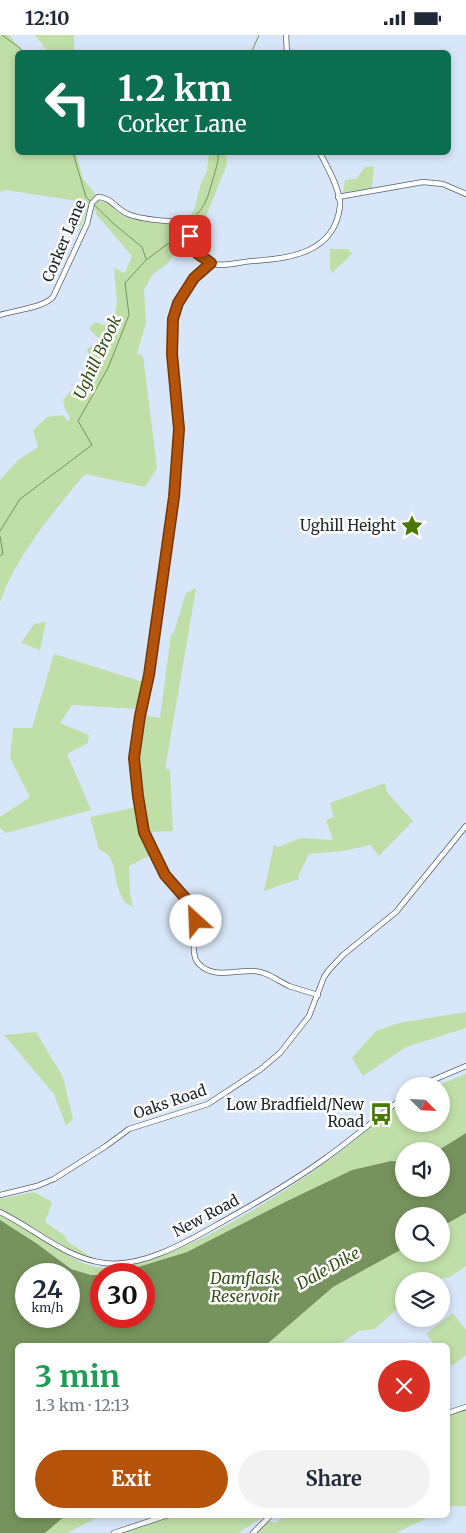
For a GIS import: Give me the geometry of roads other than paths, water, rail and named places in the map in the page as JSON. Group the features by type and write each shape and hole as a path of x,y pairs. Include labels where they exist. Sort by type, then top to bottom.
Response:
{"street":[{"path":"286,35 288,50"},
{"path":"318,995 290,986 255,971 219,973 198,964 194,946 196,921 194,912 188,901 165,875 144,832 134,758 149,675 175,488 179,429 172,354 173,319 178,303 194,278 211,263 219,265 282,259 308,251 331,233 340,203 321,155"},
{"path":"338,197 423,182 443,185 466,194"},
{"name":"Corker Lane","path":"0,315 44,303 53,297 87,225 92,203 98,197 111,201 128,214 156,220 188,223 192,229 190,245 194,251 211,263"},
{"name":"Oaks Road","path":"0,1195 37,1186 54,1179 106,1147 129,1129 214,1102 272,1061 309,1016 329,970 343,955 396,912 466,826"},
{"path":"440,1077 466,1066"},
{"name":"New Road","path":"0,1211 72,1255 104,1263 116,1264 135,1261 188,1241 262,1199 323,1160 395,1104"},
{"path":"450,1412 464,1406"},
{"path":"114,1533 159,1518"},
{"path":"253,1533 268,1518"}],"water":[{"name":"Damflask Reservoir","path":"466,1133 466,1213 450,1222 450,1207 395,1207 395,1253 333,1287 268,1343 15,1343 15,1518 62,1518 45,1533 0,1533 0,1220 63,1263 15,1263 15,1328 80,1328 80,1272 90,1275 90,1328 155,1328 155,1263 151,1263 187,1252 352,1170 395,1161 395,1197 450,1197 450,1143"}],"waterway":[{"path":"2,35 21,50"},
{"path":"252,50 259,35"},
{"path":"74,155 86,197 142,247 146,259"},
{"name":"Ughill Brook","path":"190,221 206,200 218,155"},
{"name":"Ughill Brook","path":"0,531 20,499 92,445 78,421 108,368 129,315 125,283 146,260 177,237 187,224"},
{"name":"Ughill Brook","path":"0,536 3,554 0,556"}],"place":[{"name":"Ughill Height","path":"412,526"},
{"name":"Low Bradfield/New Road","path":"381,1114"}],"water label":[{"name":"Dale Dike","path":"328,1268"}]}
